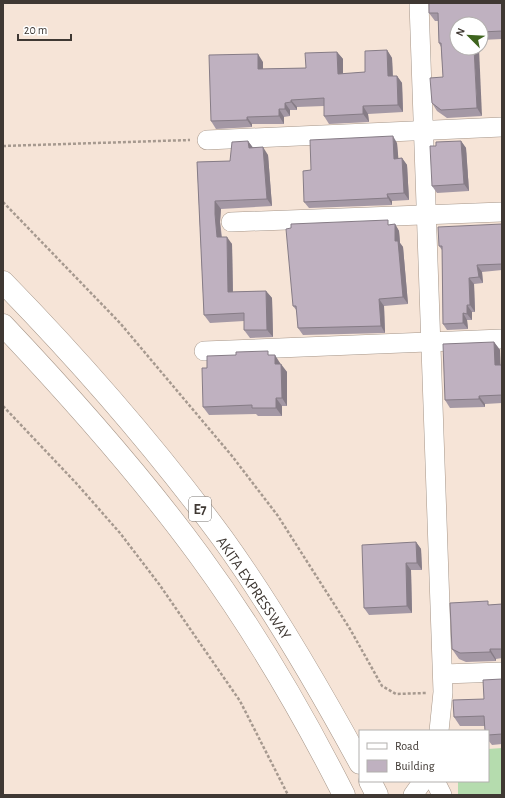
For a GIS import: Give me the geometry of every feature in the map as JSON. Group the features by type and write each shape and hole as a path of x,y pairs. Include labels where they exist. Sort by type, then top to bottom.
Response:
{"highway":[{"name":"AKITA EXPRESSWAY","path":"3,282 98,384 167,466 223,540 278,621 327,702 359,760"},
{"name":"AKITA EXPRESSWAY","path":"3,325 77,405 139,477 199,555 253,636 300,713 344,795"},
{"path":"370,782 377,795"}],"street":[{"path":"419,3 443,683 439,730"},
{"path":"207,140 502,127"},
{"path":"231,222 502,212"},
{"path":"204,352 502,339"},
{"path":"443,683 502,672"},
{"path":"413,795 422,782"},
{"path":"436,782 442,795"}],"path":[{"path":"3,146 207,140"},
{"path":"3,202 120,323 232,456 278,516 350,629 382,686 396,694 443,683"},
{"path":"3,406 76,483 120,533 159,584 240,700 288,795"}],"green space":[{"path":"502,748 502,795 458,795 458,782 489,782 489,749"}],"building":[{"path":"429,3 502,3 502,31 489,32 489,16 449,16 449,56 474,56 477,108 441,110 432,103 430,78 443,77 441,43 439,43 438,13 429,13"},
{"path":"387,50 388,76 397,76 398,105 363,106 363,114 324,116 324,98 291,100 291,102 285,103 285,109 279,109 279,116 247,117 247,120 211,121 209,55 258,54 258,69 306,68 305,53 337,52 338,74 365,72 365,51"},
{"path":"393,136 394,159 402,158 404,193 387,194 388,198 304,202 303,171 311,170 310,140"},
{"path":"248,141 249,148 263,147 267,199 215,201 217,237 227,237 228,292 266,291 267,330 244,330 244,313 204,315 197,162 230,161 232,142"},
{"path":"461,141 464,184 432,186 430,146 436,146 436,142"},
{"path":"388,220 388,225 395,224 395,241 398,241 403,297 379,299 381,326 298,328 296,306 293,306 286,229 291,228 291,224"},
{"path":"502,224 502,264 477,265 479,277 469,278 470,305 467,305 467,314 463,313 463,323 443,324 442,246 439,246 438,227"},
{"path":"494,342 495,365 502,365 502,395 479,396 479,399 445,400 443,344"},
{"path":"268,351 268,355 275,355 275,364 281,364 282,398 276,398 276,408 252,408 252,405 203,407 202,368 207,368 207,356 236,355 236,352"},
{"path":"416,542 417,563 406,563 407,606 364,608 362,545"},
{"path":"488,601 488,605 502,604 502,649 490,649 490,652 460,653 452,649 450,603"},
{"path":"502,679 502,734 489,735 489,730 485,730 484,716 454,717 453,700 484,699 483,680"}]}
